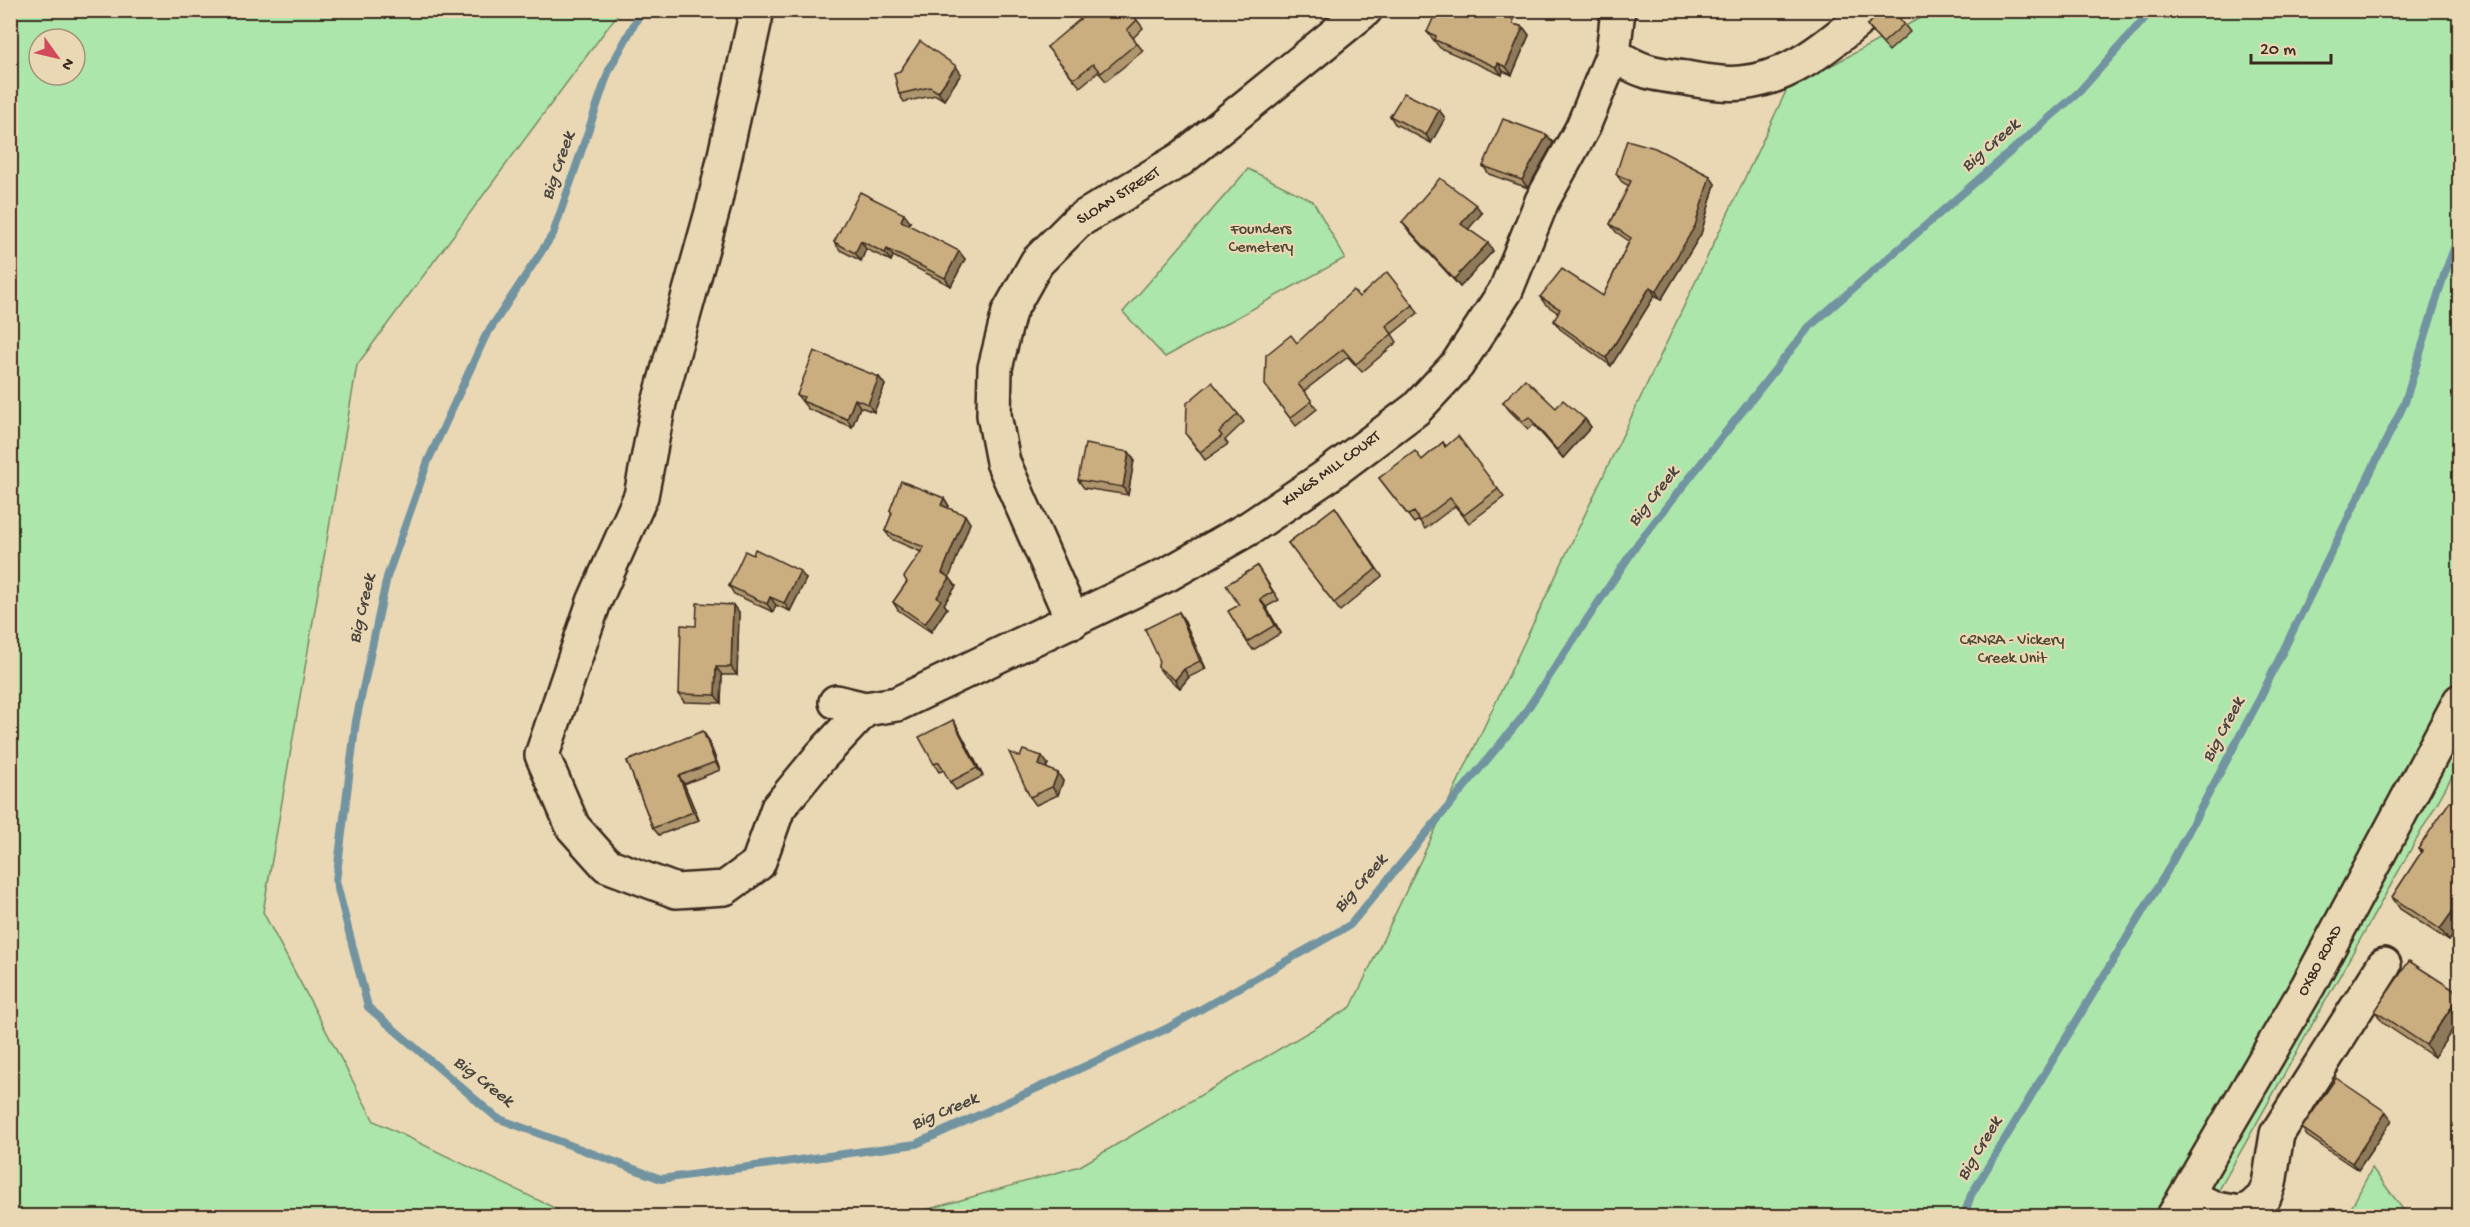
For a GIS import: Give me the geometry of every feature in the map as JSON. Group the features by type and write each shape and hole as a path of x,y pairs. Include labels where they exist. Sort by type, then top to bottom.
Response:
{"street":[{"name":"KINGS MILL COURT","path":"757,10 714,206 659,403 641,496 594,602 542,755 573,827 607,865 676,891 725,888 758,864 778,808 821,756 850,706 897,704 1170,573 1251,527 1324,478 1416,409 1457,365 1506,290 1542,201 1582,129 1613,54 1617,10"},
{"name":"SLOAN STREET","path":"1073,621 1003,462 994,416 995,369 1009,312 1037,262 1077,221 1181,159 1365,10"},
{"path":"1613,54 1634,68 1651,72 1708,81 1740,83 1777,75 1798,66 1871,10"},
{"name":"OXBO ROAD","path":"2180,1206 2308,986 2460,701"},
{"path":"2180,1206 2240,1213 2252,1208 2264,1197 2269,1184 2277,1134 2384,965"}],"green space":[{"path":"10,11 620,11 357,365 263,912 374,1121 571,1216 11,1216"},
{"name":"CRNRA - Vickery Creek Unit","path":"1933,11 2459,11 2459,764 2210,1206 2208,1216 905,1216 1080,1166 1351,1007 1787,89"},
{"name":"Founders Cemetery","path":"1248,169 1313,201 1345,258 1165,357 1123,312"},
{"path":"2372,1168 2408,1216 2347,1216"}],"building":[{"path":"1091,10 1129,10 1137,20 1127,30 1137,43 1101,73 1093,64 1074,79 1047,47"},
{"path":"1437,10 1492,10 1513,19 1513,24 1523,27 1506,67 1498,63 1496,67 1435,40 1436,36 1427,32"},
{"path":"1881,10 1893,10 1904,24 1883,43 1867,25 1878,16"},
{"path":"920,41 956,66 938,92 930,87 899,94 894,73 900,71"},
{"path":"1404,93 1439,110 1426,135 1390,116"},
{"path":"1503,119 1547,135 1522,180 1483,166"},
{"path":"1627,140 1655,148 1710,176 1695,226 1656,292 1650,287 1606,358 1554,321 1560,309 1540,297 1562,269 1603,296 1631,238 1610,224 1631,181 1616,174"},
{"path":"1440,178 1476,205 1461,224 1488,243 1454,279 1402,222"},
{"path":"860,192 904,214 901,221 959,251 945,278 887,249 885,253 861,241 855,253 834,242"},
{"path":"1387,272 1413,305 1386,326 1392,334 1356,364 1343,349 1298,384 1312,401 1290,418 1265,385 1266,355 1291,335 1297,343 1353,290 1359,297"},
{"path":"814,351 879,377 868,404 855,399 847,419 802,401 804,397 797,395"},
{"path":"1525,379 1556,408 1563,400 1585,419 1557,450 1529,417 1523,421 1503,402"},
{"path":"1212,382 1238,414 1219,432 1222,436 1200,452 1186,434 1187,403"},
{"path":"1458,436 1498,489 1464,515 1450,498 1420,521 1414,512 1408,515 1379,478 1415,451 1422,460 1443,442 1445,447"},
{"path":"1085,444 1129,452 1123,487 1078,480"},
{"path":"901,481 944,498 941,505 965,515 942,573 950,578 937,597 941,600 925,624 893,602 907,582 904,577 924,547 885,531"},
{"path":"1335,507 1376,569 1334,603 1288,543"},
{"path":"755,549 800,571 784,603 770,597 767,604 729,586 745,551 753,555"},
{"path":"1257,566 1273,592 1260,599 1275,625 1247,642 1228,611 1239,605 1226,585"},
{"path":"697,603 733,605 731,667 716,667 715,695 679,694 681,625 696,626"},
{"path":"1179,612 1200,661 1184,669 1175,680 1158,667 1159,659 1145,629"},
{"path":"953,720 977,768 950,782 939,762 934,764 919,737"},
{"path":"703,731 715,762 679,776 693,812 653,828 627,761"},
{"path":"1023,750 1042,756 1039,765 1058,773 1052,787 1030,797 1009,752 1020,757"},
{"path":"2450,801 2460,808 2460,901 2440,929 2392,897 2422,851 2418,849"},
{"path":"2409,961 2460,994 2426,1045 2375,1011"},
{"path":"2336,1078 2386,1112 2352,1163 2302,1128"}],"waterway":[{"name":"Big Creek","path":"642,10 609,70 553,234 485,337 428,461 387,577 356,721 336,881 368,1007 497,1118 661,1179 916,1144 1166,1029 1350,925 1520,720 1638,543 1809,327 2079,92 2152,10"},
{"name":"Big Creek","path":"1964,1216 1971,1195 2166,873 2258,702 2405,402 2444,275 2460,233"}]}
